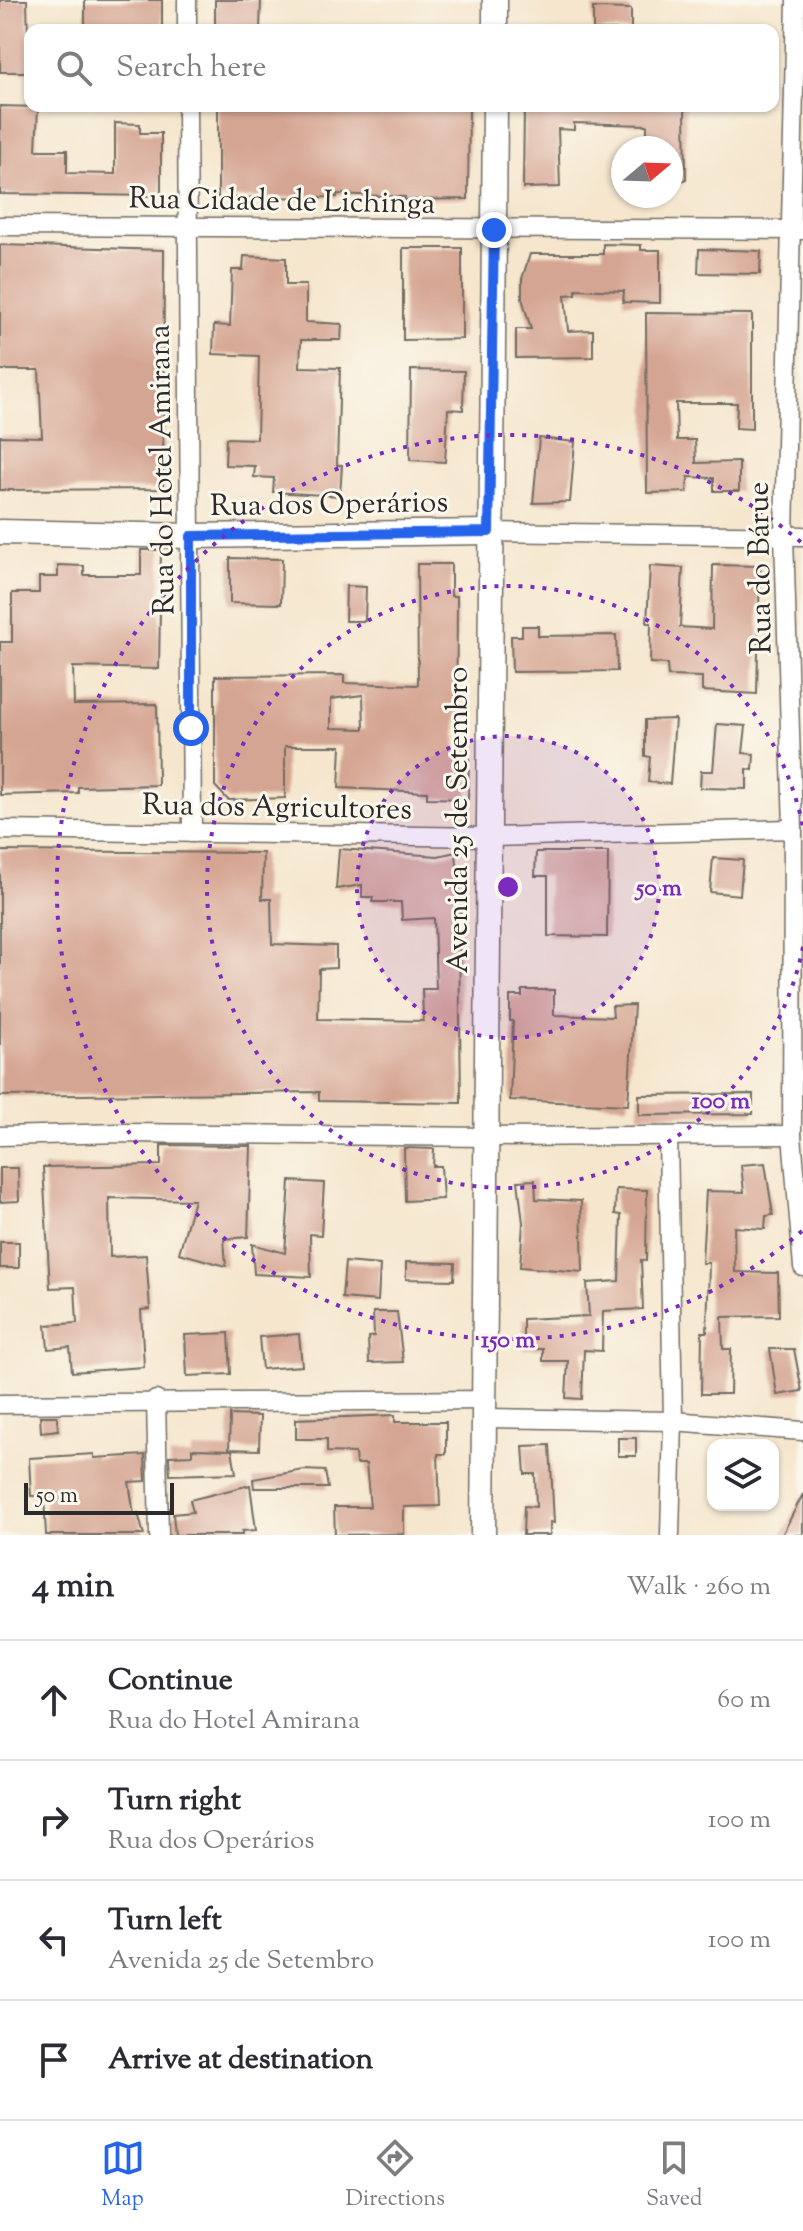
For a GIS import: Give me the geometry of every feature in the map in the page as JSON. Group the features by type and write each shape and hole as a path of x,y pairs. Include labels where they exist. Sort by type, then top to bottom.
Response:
{"street":[{"path":"187,0 187,24"},
{"path":"495,0 495,24"},
{"name":"Rua do Bárue","path":"796,0 798,230 784,536 793,829 792,1135 803,1267"},
{"name":"Rua do Hotel Amirana","path":"187,112 192,833"},
{"name":"Avenida 25 de Setembro","path":"483,1535 490,837 489,532 495,112"},
{"name":"Rua Cidade de Lichinga","path":"0,226 798,230"},
{"name":"Rua dos Operários","path":"0,532 191,536 489,532 803,536"},
{"name":"Rua dos Agricultores","path":"0,830 490,837 793,829"},
{"path":"0,1136 123,1133 487,1137 792,1135"},
{"path":"668,1136 673,1421 670,1535"},
{"path":"0,1404 156,1400 485,1409 803,1431"},
{"path":"156,1400 159,1535"}],"building":[{"path":"0,0 27,0 24,72 0,72"},
{"path":"85,0 162,0 162,24 85,24"},
{"path":"215,0 261,0 260,24 215,24"},
{"path":"593,8 631,9 631,24 593,24"},
{"path":"0,106 24,107 24,112 38,112 36,150 67,150 67,173 115,174 115,123 140,124 140,133 161,133 161,196 0,194"},
{"path":"218,112 469,112 468,199 405,200 405,197 337,194 337,197 218,198"},
{"path":"524,112 685,112 686,180 683,180 683,136 647,135 647,125 574,123 574,130 558,129 560,187 523,188"},
{"path":"603,244 641,245 641,250 660,250 660,303 623,302 624,291 576,289 576,294 565,295 568,331 593,330 593,357 516,358 516,329 531,329 522,298 522,279 530,254 603,254"},
{"path":"0,245 164,250 163,489 0,490 0,436 42,437 39,370 0,370"},
{"path":"403,248 462,248 462,339 403,340"},
{"path":"699,249 761,251 760,274 698,273"},
{"path":"244,256 286,258 286,285 306,285 306,322 342,324 341,340 301,340 300,367 340,368 337,465 342,465 340,496 273,492 274,478 254,477 255,466 225,465 226,438 257,439 259,356 213,354 214,325 230,326 232,270 243,270"},
{"path":"646,313 752,314 752,429 736,428 737,403 676,403 677,440 695,440 696,463 739,462 739,491 714,491 714,478 688,477 687,492 647,493"},
{"path":"411,370 464,371 463,410 448,409 445,462 410,460"},
{"path":"539,438 575,442 570,502 533,503"},
{"path":"141,550 161,550 159,669 73,667 74,705 157,704 158,785 78,787 78,793 0,795 0,642 12,642 12,593 39,593 39,577 58,577 58,565 84,566 84,575 141,575"},
{"path":"230,558 282,559 281,604 230,603"},
{"path":"417,564 451,564 451,596 457,596 456,758 469,759 468,799 427,798 427,792 339,788 341,746 285,746 285,798 228,800 215,786 215,676 344,675 344,683 418,685","holes":["363,695 364,729 331,728 331,699"]},
{"path":"713,565 760,566 757,694 702,691 702,677 668,676 667,664 650,663 651,623 647,623 650,566 683,568 680,627 712,629"},
{"path":"346,586 366,587 365,621 345,621"},
{"path":"522,626 538,626 538,636 616,635 617,671 512,672 511,636 522,636"},
{"path":"675,719 670,784 648,782 650,757 645,756 645,720"},
{"path":"717,724 746,726 743,753 754,754 753,770 747,769 747,789 700,788 701,771 713,771"},
{"path":"339,849 438,856 456,852 462,931 459,931 461,1103 319,1101 319,1092 0,1096 0,851 263,853 262,899 271,899 272,944 336,946 336,968 319,969 318,1019 423,1021 422,989 436,989 434,918 402,920 401,902 372,902 373,897 362,897 362,885 336,889"},
{"path":"536,852 608,852 607,937 548,936 548,876 535,876"},
{"path":"713,858 743,860 740,895 710,892"},
{"path":"522,990 554,990 554,1015 613,1017 612,1006 634,1005 628,1105 510,1100 513,1021 510,1021 510,996 522,996"},
{"path":"753,1094 753,1114 639,1115 639,1095"},
{"path":"161,1145 251,1146 248,1237 224,1239 226,1266 179,1253 194,1200 109,1198 110,1257 146,1255 150,1309 141,1310 144,1367 72,1372 70,1347 48,1349 46,1325 77,1323 75,1287 50,1288 43,1167 161,1165"},
{"path":"404,1148 434,1149 433,1166 441,1166 443,1199 405,1201"},
{"path":"765,1163 773,1215 766,1216 765,1229 734,1227 735,1272 778,1273 779,1316 722,1317 723,1349 731,1349 730,1394 701,1394 702,1332 707,1332 709,1263 702,1263 706,1191 744,1192 741,1165"},
{"path":"0,1168 18,1168 19,1201 0,1202"},
{"path":"535,1180 536,1199 581,1201 583,1272 520,1267 523,1223 518,1181"},
{"path":"290,1181 324,1183 321,1235 310,1234 311,1277 254,1274 252,1244 285,1253"},
{"path":"616,1189 647,1190 646,1261 641,1260 643,1309 603,1311 602,1351 584,1350 582,1399 566,1398 568,1361 543,1361 543,1349 523,1349 523,1319 589,1316 587,1283 619,1281 621,1215 615,1214"},
{"path":"0,1242 19,1242 19,1268 0,1268"},
{"path":"345,1262 380,1265 378,1301 342,1298"},
{"path":"406,1262 455,1263 454,1280 406,1279"},
{"path":"373,1312 397,1312 403,1362 369,1363 368,1337 374,1336"},
{"path":"229,1333 231,1374 187,1376 185,1335"},
{"path":"299,1334 302,1366 262,1369 259,1337"},
{"path":"770,1349 794,1349 802,1391 777,1395"},
{"path":"230,1415 260,1416 259,1450 229,1449"},
{"path":"395,1415 395,1422 446,1422 446,1454 438,1454 440,1506 404,1507 404,1534 335,1535 334,1507 370,1507 366,1464 356,1464 355,1453 327,1452 327,1439 296,1439 296,1419"},
{"path":"40,1416 57,1416 58,1430 41,1432"},
{"path":"618,1438 636,1438 636,1456 618,1456"},
{"path":"550,1445 554,1523 550,1522 550,1535 523,1535 524,1506 536,1507 535,1474 525,1474 523,1446"},
{"path":"192,1449 232,1450 236,1473 170,1475 169,1456 192,1455"},
{"path":"94,1454 94,1458 145,1455 146,1481 129,1482 134,1515 138,1513 144,1535 46,1535 44,1496 31,1496 29,1458"},
{"path":"304,1470 325,1471 328,1488 254,1488 253,1479"},
{"path":"250,1485 256,1530 242,1531 242,1535 175,1535 173,1514 193,1512 190,1500"},
{"path":"803,1494 803,1535 782,1535"}],"route":[{"path":"191,728 191,536 489,532 494,230"}]}
